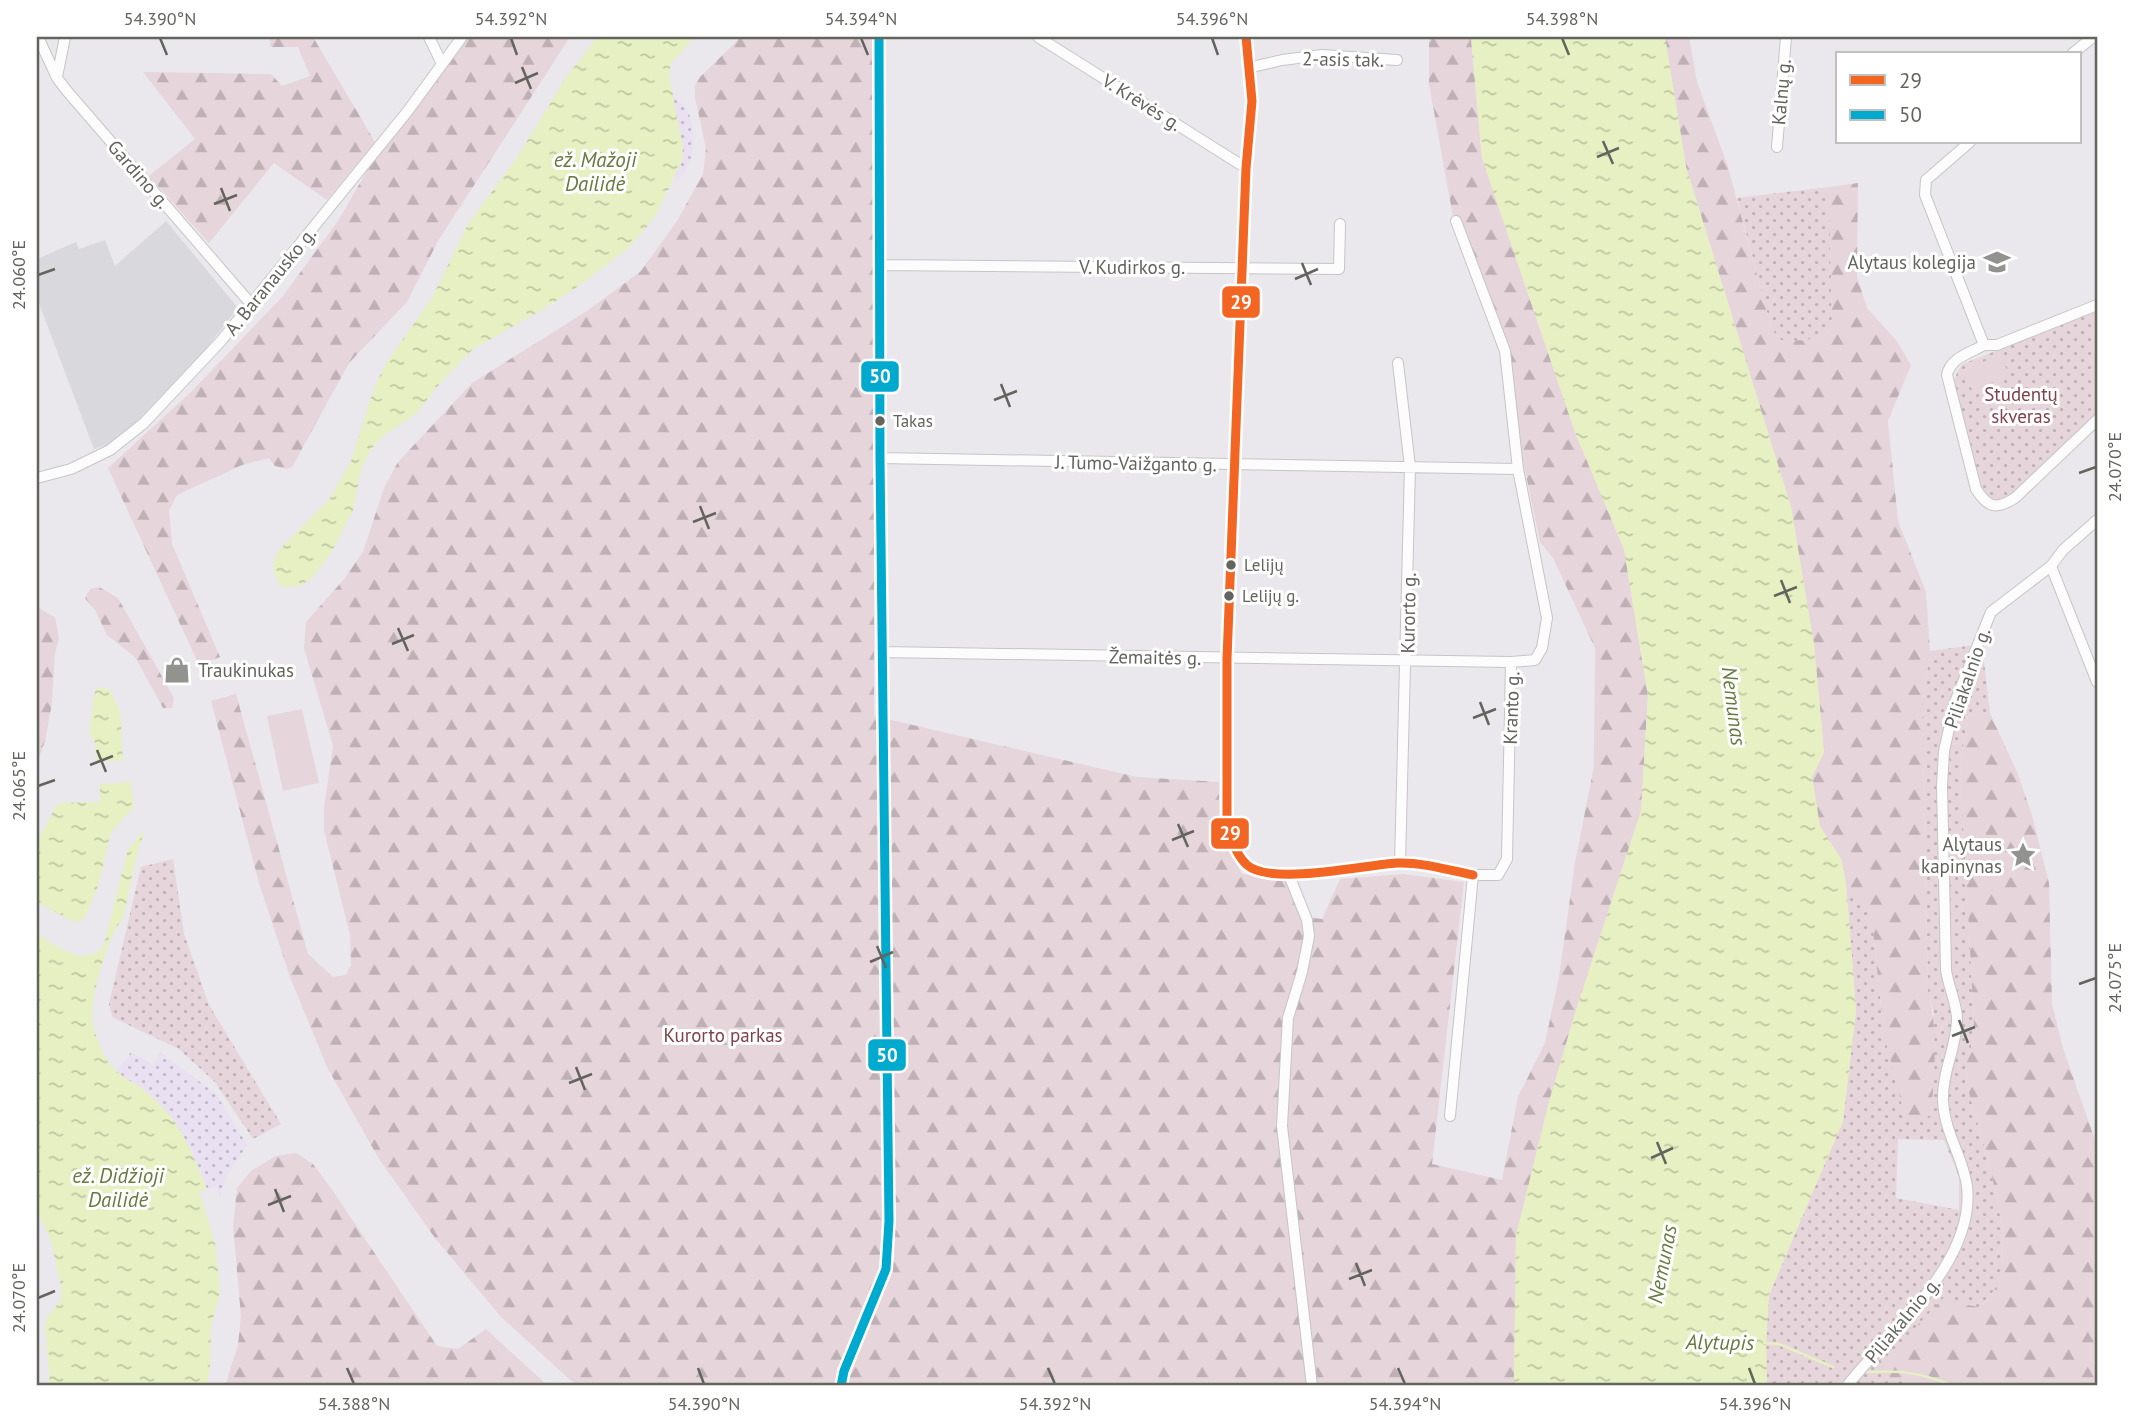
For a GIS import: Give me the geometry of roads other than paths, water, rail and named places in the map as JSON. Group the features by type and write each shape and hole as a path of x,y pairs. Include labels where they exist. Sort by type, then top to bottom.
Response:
{"street":[{"name":"Gardino g.","path":"38,37 57,78 251,304"},
{"path":"57,78 65,37"},
{"path":"429,37 442,64"},
{"name":"A. Baranausko g.","path":"37,477 71,469 110,450 144,423 221,341 399,122 462,37"},
{"path":"841,1386 844,1371 886,1269 889,1221 880,458 879,37"},
{"name":"V. Krėvės g.","path":"1038,37 1246,168"},
{"path":"1246,37 1252,101 1246,168 1233,464 1227,659 1229,834 1247,865 1263,873 1289,875 1400,863 1472,875 1450,1116"},
{"name":"Kalnų g.","path":"1777,147 1786,37"},
{"path":"2074,52 2093,37"},
{"name":"2-asis tak.","path":"1248,68 1322,55 1397,60"},
{"path":"1968,144 1926,180 1925,194 1984,345"},
{"name":"Kranto g.","path":"1456,221 1505,351 1518,469 1547,618 1542,648 1535,660 1511,662 1507,859 1498,875 1472,875"},
{"name":"V. Kudirkos g.","path":"881,265 1339,269 1340,224"},
{"path":"2097,305 1997,345 1984,345 1956,360 1947,375 1976,489 1983,500 1992,506 2004,505 2015,498 2097,420"},
{"name":"Kurorto g.","path":"1398,363 1410,467 1400,863"},
{"name":"J. Tumo-Vaižganto g.","path":"880,458 1518,469"},
{"name":"Piliakalnio g.","path":"1847,1386 1937,1283 1963,1223 1967,1186 1948,1134 1943,1100 1947,1064 1958,1018 1948,988 1946,970 1942,786 1944,751 1955,702 1991,612 2051,566 2063,550 2097,520"},
{"path":"2051,566 2097,682"},
{"name":"Žemaitės g.","path":"883,652 1511,662"},
{"path":"1289,875 1307,919 1309,936 1288,1018 1282,1126 1312,1386"}],"water":[{"name":"ež. Mažoji Dailidė","path":"598,37 695,37 671,63 669,75 683,147 682,161 658,211 628,248 584,282 547,307 473,349 440,383 417,413 384,435 372,448 361,469 353,510 331,553 311,579 299,586 283,587 274,570 278,551 329,500 351,461 374,388 386,363 432,298 468,224 518,156 566,77"},
{"name":"Nemunas","path":"1471,37 1665,37 1686,167 1791,507 1814,645 1824,752 1812,777 1820,826 1841,859 1846,883 1856,1011 1843,1121 1769,1295 1767,1386 1514,1386 1516,1236 1549,1102 1576,1010 1641,811 1648,696 1624,549 1576,435 1482,158"},
{"path":"96,689 110,690 120,712 123,760 97,762 94,739 89,737 94,695"},
{"path":"131,782 134,806 111,833 99,883 81,921 74,922 37,902 37,843 56,806 61,803 100,802 100,784"},
{"name":"ež. Didžioji Dailidė","path":"145,829 123,919 112,937 98,979 92,1021 99,1044 110,1064 151,1096 177,1125 207,1189 199,1191 215,1243 219,1298 211,1325 207,1386 50,1386 45,1324 62,1291 51,1241 37,1210 37,934 80,956 97,952 104,945 128,849"}],"waterway":[{"name":"Alytupis","path":"1764,1343 1779,1344 1833,1367"},
{"name":"Alytupis","path":"1868,1372 1912,1373 1954,1386"}],"place":[{"name":"Alytaus kolegija","path":"1997,262"},
{"name":"Takas","path":"880,421"},
{"name":"Lelijų","path":"1231,565"},
{"name":"Lelijų g.","path":"1229,596"},
{"name":"Traukinukas","path":"177,670"},
{"name":"Alytaus kapinynas","path":"2023,855"}],"park label":[{"name":"Studentų skveras","path":"2021,405"},
{"name":"Kurorto parkas","path":"723,1035"}]}
